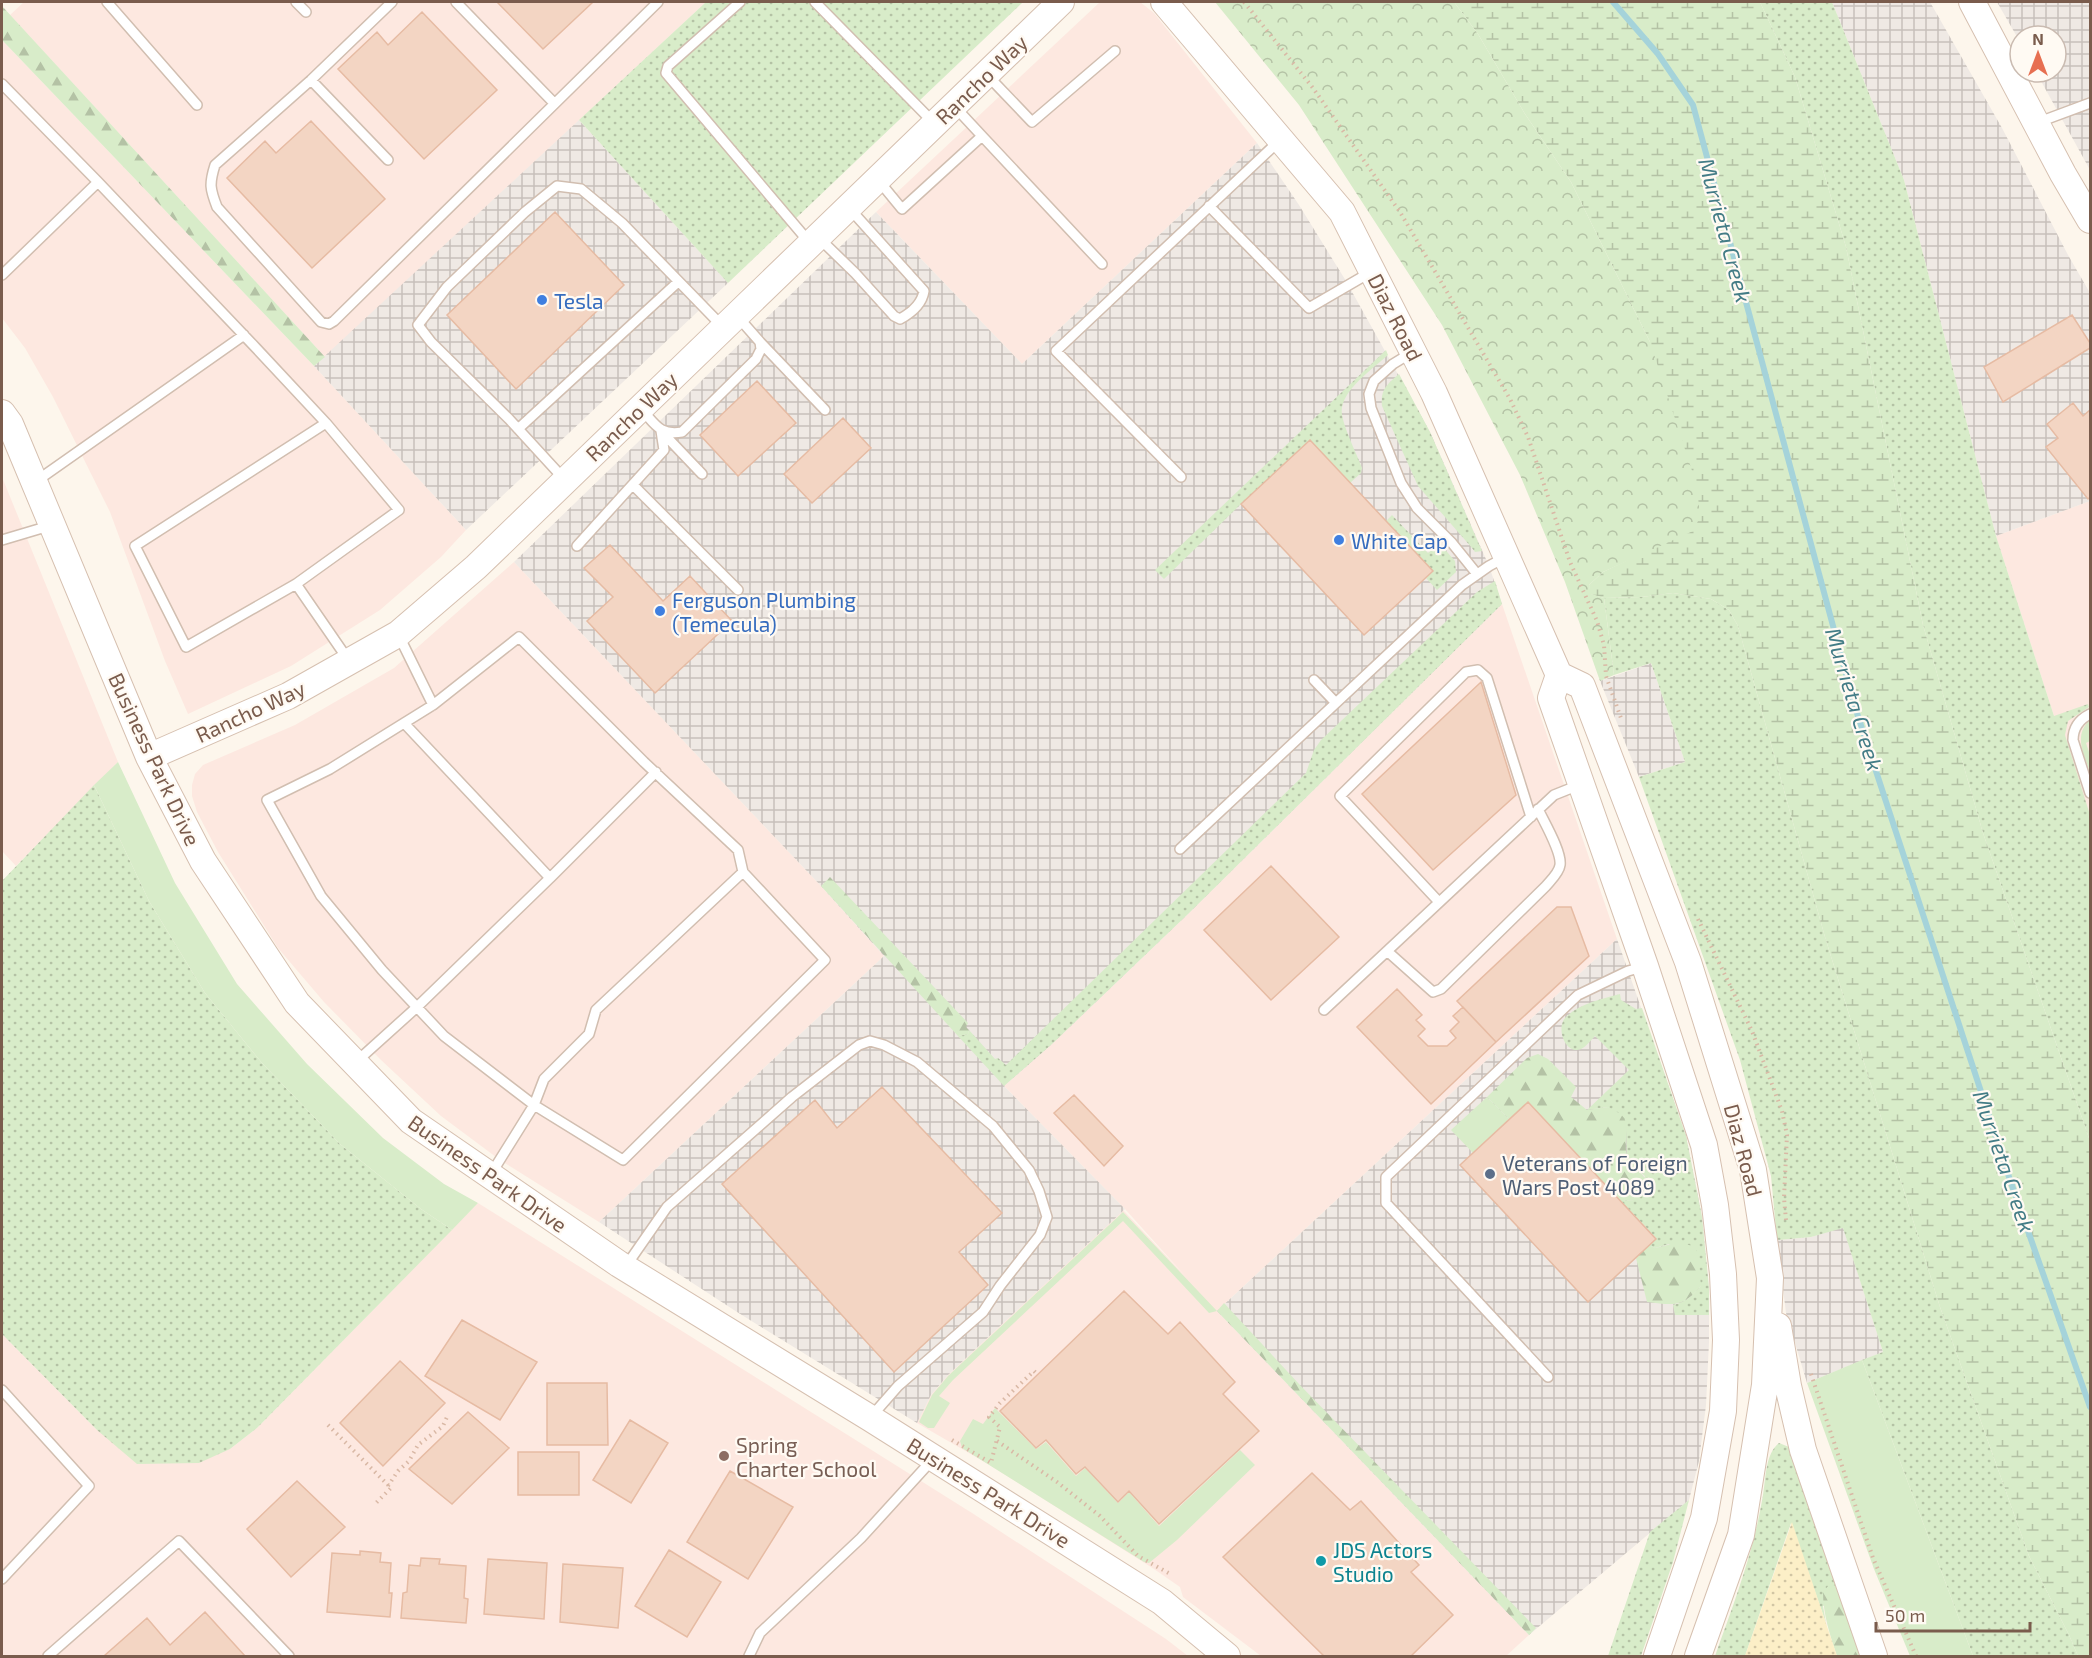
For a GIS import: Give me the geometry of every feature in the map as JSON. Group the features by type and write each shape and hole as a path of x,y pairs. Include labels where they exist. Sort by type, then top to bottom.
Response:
{"street":[{"name":"Rancho Way","path":"148,757 288,696 398,633 476,567 1061,2"},
{"name":"Diaz Road","path":"1164,2 1342,212 1434,393 1559,675 1582,686 1688,962 1753,1170 1770,1278 1765,1385 1741,1535 1698,1656"},
{"path":"1972,2 2091,220"},
{"name":"Business Park Drive","path":"2,412 10,424 148,757 203,861 297,1003 411,1121 625,1268 870,1418 941,1448 1162,1602 1227,1656"},
{"name":"Diaz Road","path":"1559,675 1551,698 1645,966 1704,1145 1724,1274 1726,1340 1723,1411 1704,1518 1657,1656"},
{"path":"1770,1278 1788,1386 1803,1450 1874,1656"}],"lane":[{"path":"107,2 197,105"},
{"path":"296,2 306,12"},
{"path":"392,2 311,80 215,165 210,182 210,190 217,207 321,322 329,324 658,2"},
{"path":"456,2 554,103"},
{"path":"740,2 668,66 666,74 814,240 849,266 894,316 900,319 915,309 924,291 848,208"},
{"path":"815,2 935,124"},
{"path":"986,74 1032,122 1115,51"},
{"path":"311,80 388,160"},
{"path":"2,84 244,335 326,423 399,510 296,584 186,647 135,546 326,423"},
{"path":"2037,123 2091,103"},
{"path":"953,106 1102,264"},
{"path":"878,179 902,209 982,136"},
{"path":"1181,477 1056,351 1281,140"},
{"path":"2,275 98,182"},
{"path":"566,481 431,342 418,325 447,287 525,212 557,186 581,189 622,223 678,282 760,342 825,410"},
{"path":"1209,206 1309,308 1372,272"},
{"path":"518,429 678,282"},
{"path":"34,483 244,335"},
{"path":"662,431 672,434 682,432 756,359 761,349 760,342"},
{"path":"1413,352 1393,364 1374,381 1369,394 1371,408 1401,483 1417,507 1452,543 1477,574"},
{"path":"640,407 702,474"},
{"path":"577,546 664,450 662,431"},
{"path":"633,485 738,590"},
{"path":"2,540 52,525"},
{"path":"1180,849 1462,585 1506,557"},
{"path":"296,584 349,662"},
{"path":"398,633 434,705"},
{"path":"519,637 644,762 738,850 743,872 825,960 623,1160 534,1105 444,1036 382,970 321,896 267,800 330,769 434,705 519,637"},
{"path":"1439,902 1340,796 1466,672 1478,670 1487,678 1531,817"},
{"path":"1314,680 1336,703"},
{"path":"2091,714 2080,721 2073,735 2091,793"},
{"path":"404,723 550,878"},
{"path":"355,1063 417,1007 656,772"},
{"path":"1324,1010 1538,809 1554,795 1581,784"},
{"path":"1387,951 1432,992 1441,989 1546,886 1557,871 1560,865 1558,855 1538,809"},
{"path":"491,1174 534,1105 544,1079 589,1034 596,1010 743,872"},
{"path":"1548,1377 1386,1203 1386,1177 1578,995 1628,971 1645,966"},
{"path":"625,1268 667,1207 792,1097 859,1045 870,1041 884,1045 917,1062 993,1126 1029,1170 1039,1191 1047,1217 1040,1235 1000,1286 983,1312 898,1386 870,1418"},
{"path":"2,1390 89,1486 2,1579"},
{"path":"749,1656 760,1633 861,1538 941,1448"},
{"path":"48,1656 179,1541 289,1656"}],"path":[{"path":"941,1448 991,1463 1000,1427 989,1417 1000,1402 1034,1371 1038,1375"},
{"path":"388,1486 398,1471 409,1461 418,1445 443,1426 447,1417"},
{"path":"328,1425 391,1488 376,1503"},
{"path":"997,1441 1057,1482 1100,1516 1138,1556 1172,1575"}],"shaded area":[{"path":"24,2 706,2 325,357 10,15"},
{"path":"1100,2 1140,2 1154,13 1257,143 1022,364 876,212"},
{"path":"1832,2 1930,2 2002,128 2090,293 2090,501 1996,536 1904,180"},
{"path":"1997,2 2090,2 2090,170 2043,84 2068,84 2068,24 2010,24"},
{"path":"2,40 314,366 466,530 441,557 380,610 291,666 188,714 165,661 110,512 53,397 25,348 2,318"},
{"path":"579,120 728,283 466,530 314,366"},
{"path":"1257,143 1346,281 1430,432 1489,566 1502,604 1188,914 1052,1044 1004,1086 1125,1209 948,1375 931,1395 917,1423 737,1312 599,1222 884,956 821,886 514,562 876,212 1022,364"},
{"path":"2,477 118,762 16,866 2,851"},
{"path":"2090,501 2090,846 2054,716 1996,536"},
{"path":"514,562 821,886 884,956 599,1222 500,1160 441,1116 324,1002 278,948 218,852 197,812 192,796 195,774 203,765 295,725 394,668"},
{"path":"1502,604 1617,939 1217,1311 1529,1635 1506,1656 1261,1656 1183,1597 1180,1587 1154,1569 993,1467 917,1423 931,1395 948,1375 1123,1210 1187,1278 1125,1209 1004,1086 1052,1044 1188,914"},
{"path":"1651,663 1685,762 1639,777 1600,681"},
{"path":"1617,939 1686,1136 1702,1217 1709,1288 1709,1342 1706,1405 1699,1461 1689,1500 1529,1635 1217,1311"},
{"path":"478,1203 972,1513 1166,1639 1188,1656 2,1656 2,1334 97,1430 230,1449 257,1428"},
{"path":"1843,1227 1883,1352 1807,1383 1786,1313 1777,1240 1811,1237"}],"green space":[{"path":"706,2 1023,2 728,283 579,120"},
{"path":"1215,2 1454,2 1478,34 1525,114 1571,182 1650,342 1697,486 1700,517 1693,531 1603,572 1589,585 1591,594 1604,598 1614,675 1600,681 1565,582 1520,475 1442,325 1299,105"},
{"path":"1454,2 1760,2 1795,77 1846,247 1923,625 1983,833 2090,1141 2090,1656 2078,1656 2029,1556 1940,1307 1825,937 1738,626 1729,610 1711,599 1673,593 1604,598 1590,594 1589,585 1603,572 1628,560 1650,342 1571,182 1525,114 1478,34"},
{"path":"1760,2 1832,2 1904,180 1996,536 2054,716 2088,704 2089,707 2068,721 2065,735 2090,815 2090,1141 1983,833 1923,625 1846,247 1795,77"},
{"path":"2,6 325,357 314,366 2,40"},
{"path":"1386,350 1388,355 1358,382 1345,398 1342,406 1343,421 1362,468 1361,473 1350,483 1241,504 1164,579 1155,570"},
{"path":"1399,374 1430,432 1482,551 1475,552 1418,486 1382,406 1385,388"},
{"path":"1392,515 1428,553 1437,545 1441,545 1455,561 1456,572 1437,590 1426,578 1433,571 1386,521"},
{"path":"1495,581 1502,604 1188,914 1052,1044 1004,1086 958,1036 968,1034 969,1030 995,1059 998,1058 1006,1065 1306,773 1314,750 1321,740 1477,592"},
{"path":"1673,593 1711,599 1729,610 1738,626 1825,937 1940,1307 2029,1556 2078,1656 1973,1656 1862,1360 1883,1352 1843,1228 1811,1237 1777,1240 1771,1176 1740,1060 1639,777 1685,762 1651,663 1614,675 1604,598"},
{"path":"2090,720 2090,741 2086,743 2090,755 2090,772 2081,738"},
{"path":"118,762 175,883 237,984 307,1064 383,1138 444,1184 478,1203 452,1230 421,1209 340,1144 262,1063 205,993 149,901 94,785"},
{"path":"94,785 149,901 205,993 262,1063 340,1144 421,1209 452,1230 257,1428 230,1449 199,1463 137,1464 97,1430 2,1334 2,881"},
{"path":"830,877 968,1023 966,1027 969,1030 968,1034 958,1036 821,886"},
{"path":"1620,994 1621,1000 1636,1009 1642,1008 1686,1136 1702,1217 1709,1288 1709,1315 1675,1315 1673,1305 1688,1298 1701,1286 1669,1244 1655,1248 1649,1245 1656,1238 1621,1201 1634,1200 1645,1176 1633,1166 1627,1157 1626,1128 1608,1107 1587,1110 1629,1070 1595,1036 1585,1047 1576,1050 1567,1045 1562,1033 1563,1021 1567,1016 1592,1002"},
{"path":"1538,1054 1548,1059 1576,1087 1571,1097 1587,1110 1608,1107 1623,1116 1626,1122 1627,1155 1629,1161 1647,1181 1648,1194 1634,1200 1621,1201 1528,1102 1509,1119 1487,1097 1527,1058"},
{"path":"1487,1097 1509,1119 1473,1153 1451,1130"},
{"path":"1123,1212 1217,1311 1209,1313 1123,1221 953,1380 939,1396 950,1403 934,1428 928,1428 919,1422 932,1395 948,1376"},
{"path":"1680,1242 1695,1247 1698,1254 1701,1286 1683,1302 1664,1304 1647,1302 1636,1258 1649,1245 1655,1248"},
{"path":"1224,1303 1299,1384 1536,1628 1529,1635 1217,1311"},
{"path":"1862,1360 1973,1656 1910,1656 1874,1569 1807,1383"},
{"path":"995,1408 1036,1449 1046,1442 1076,1476 1085,1468 1118,1503 1129,1492 1159,1526 1240,1450 1255,1465 1177,1540 1149,1563 1144,1562 962,1448 960,1441 973,1419 983,1424"},
{"path":"1779,1443 1789,1447 1844,1597 1823,1606 1826,1623 1791,1523 1745,1656 1715,1656 1749,1557 1769,1460"},
{"path":"1689,1500 1673,1562 1641,1656 1608,1656 1650,1532"},
{"path":"1836,1584 1863,1656 1837,1656 1829,1633 1823,1600 1823,1592 1829,1585"}],"sand":[{"path":"1792,1522 1837,1656 1745,1656"}],"building":[{"path":"497,2 593,2 543,49"},
{"path":"422,12 497,90 424,159 338,69 377,32 388,45"},
{"path":"311,121 385,199 312,268 227,178 265,141 276,153"},
{"path":"555,212 624,285 516,389 447,315"},
{"path":"2072,315 2090,343 2090,348 2003,402 1984,367"},
{"path":"757,381 796,423 738,476 700,435"},
{"path":"2073,403 2083,416 2090,410 2090,497 2088,499 2046,447 2058,438 2047,424"},
{"path":"843,418 871,448 812,503 784,474"},
{"name":"White Cap","path":"1310,440 1433,571 1364,635 1241,504"},
{"name":"Ferguson Plumbing (Temecula)","path":"610,545 663,601 690,576 732,621 655,693 587,621 613,597 584,568"},
{"path":"1481,682 1516,795 1433,870 1362,794"},
{"path":"1271,866 1339,937 1271,1000 1204,930"},
{"path":"1557,907 1571,907 1589,956 1496,1042 1457,1001"},
{"path":"1397,989 1422,1015 1416,1020 1425,1029 1418,1036 1428,1046 1447,1046 1456,1038 1450,1031 1459,1022 1453,1016 1463,1007 1496,1042 1431,1104 1357,1027"},
{"path":"882,1087 1002,1213 959,1252 988,1285 894,1372 722,1184 815,1100 837,1128"},
{"path":"1074,1095 1123,1146 1104,1166 1054,1113"},
{"path":"1528,1102 1656,1239 1588,1302 1460,1165"},
{"path":"1124,1291 1168,1334 1180,1322 1235,1382 1223,1394 1259,1431 1159,1524 1129,1491 1118,1502 1085,1467 1076,1474 1046,1440 1036,1448 1000,1411"},
{"path":"462,1320 537,1362 500,1420 425,1376"},
{"path":"400,1361 445,1403 383,1466 340,1423"},
{"path":"547,1383 607,1383 608,1445 547,1445"},
{"path":"468,1412 509,1448 452,1504 409,1469"},
{"path":"630,1420 668,1443 631,1503 593,1480"},
{"path":"518,1452 579,1452 579,1495 518,1495"},
{"path":"730,1471 793,1507 748,1579 687,1542"},
{"name":"JDS Actors Studio","path":"1312,1473 1350,1510 1361,1501 1419,1565 1411,1572 1453,1615 1411,1656 1324,1656 1223,1557"},
{"path":"297,1481 345,1527 291,1577 247,1529"},
{"path":"669,1550 721,1582 687,1637 635,1606"},
{"path":"360,1551 381,1553 380,1562 391,1563 390,1617 327,1612 332,1553 360,1555"},
{"path":"421,1558 440,1559 439,1564 466,1566 464,1598 468,1599 466,1623 401,1618 403,1593 407,1592 409,1565 420,1566"},
{"path":"488,1559 547,1563 544,1619 484,1614"},
{"path":"563,1564 623,1568 618,1628 560,1622"},
{"path":"205,1612 245,1656 104,1656 147,1618 170,1645"}],"waterway":[{"name":"Murrieta Creek","path":"1613,2 1658,54 1693,105 1854,704 2009,1177 2090,1407"}],"place":[{"name":"Tesla","path":"542,300"},
{"name":"White Cap","path":"1339,540"},
{"name":"Ferguson Plumbing (Temecula)","path":"660,611"},
{"name":"Veterans of Foreign Wars Post 4089","path":"1490,1174"},
{"name":"Spring Charter School","path":"724,1456"},
{"name":"JDS Actors Studio","path":"1321,1561"}]}
